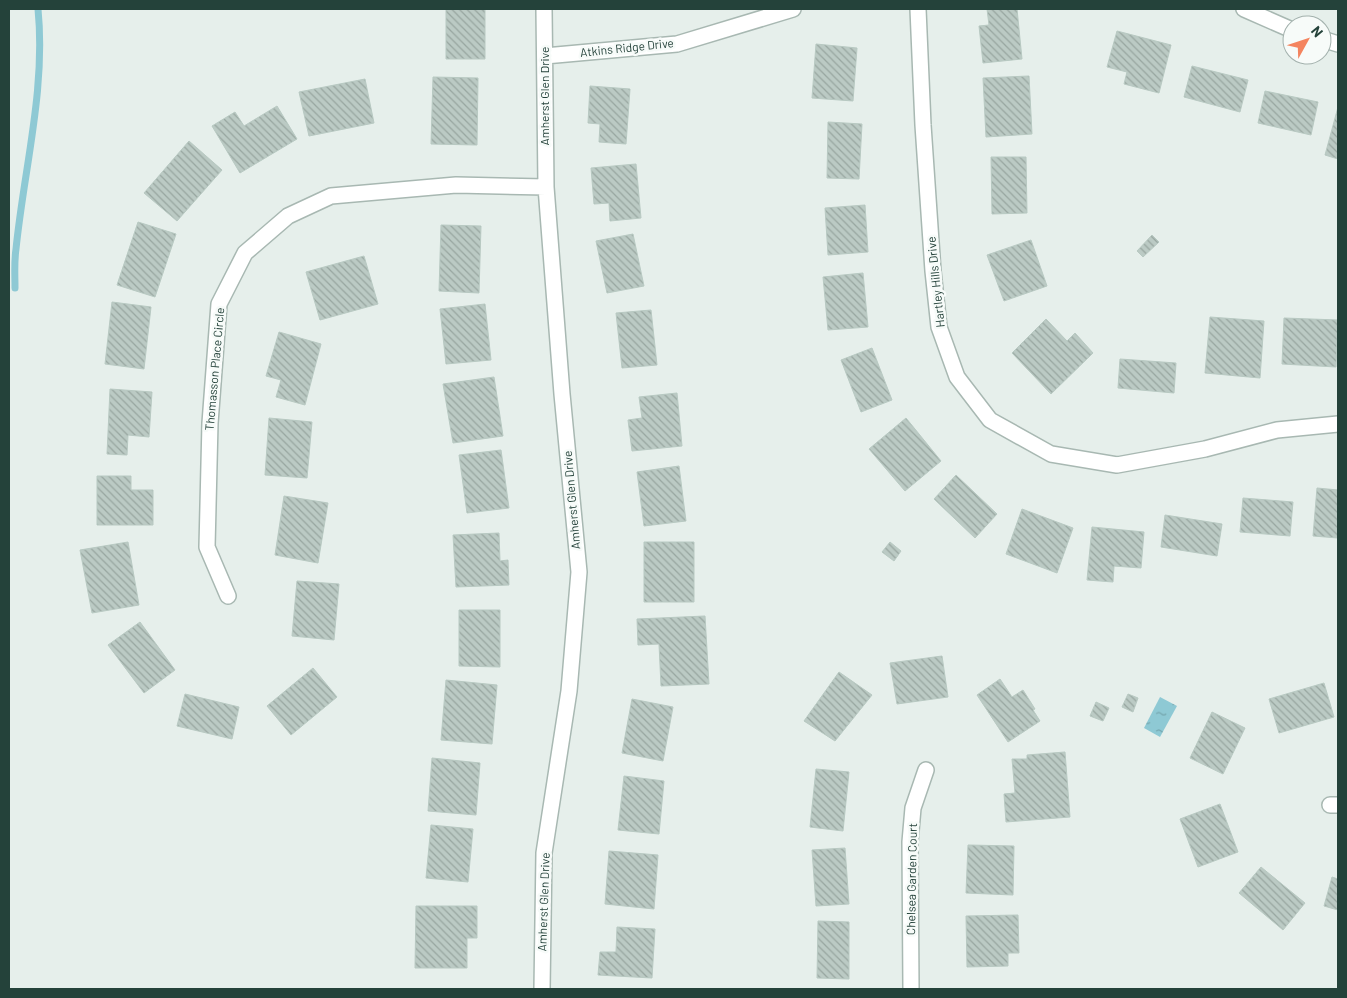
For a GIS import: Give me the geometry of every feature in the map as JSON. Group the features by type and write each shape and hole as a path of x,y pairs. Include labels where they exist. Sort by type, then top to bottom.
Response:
{"street":[{"name":"Amherst Glen Drive","path":"542,989 544,853 570,691 579,572 562,394 546,187 544,9"},
{"name":"Atkins Ridge Drive","path":"545,56 677,44 793,9"},
{"name":"Hartley Hills Drive","path":"918,9 924,135 933,271 939,327 957,377 990,420 1051,454 1117,465 1205,450 1277,430 1338,424"},
{"path":"1244,9 1282,26"},
{"name":"Thomasson Place Circle","path":"228,596 207,547 210,423 219,304 245,253 288,216 331,196 456,185 546,187"},
{"name":"Chelsea Garden Court","path":"911,989 910,842 913,808 926,770"}],"water":[{"path":"1160,697 1177,706 1160,737 1144,728"}],"building":[{"path":"446,9 485,9 485,59 446,59"},
{"path":"987,9 1017,9 1022,59 983,63 979,26 989,25"},
{"path":"1117,31 1171,45 1159,93 1124,84 1127,72 1107,67"},
{"path":"816,44 857,48 853,101 812,98"},
{"path":"1192,66 1248,80 1240,112 1184,97"},
{"path":"1029,76 1032,134 986,137 983,78"},
{"path":"433,77 478,78 477,145 431,144"},
{"path":"365,79 374,123 309,136 299,92"},
{"path":"590,86 630,89 626,144 599,142 600,124 588,123"},
{"path":"1265,91 1318,102 1311,135 1258,123"},
{"path":"277,106 297,139 240,173 212,126 235,112 244,126"},
{"path":"1338,107 1338,159 1325,155"},
{"path":"828,122 862,124 859,179 827,178"},
{"path":"189,141 222,170 177,221 144,193"},
{"path":"991,157 1026,157 1027,213 992,214"},
{"path":"636,164 641,218 610,221 609,203 594,204 591,168"},
{"path":"865,205 868,252 828,255 825,208"},
{"path":"138,222 176,234 155,297 117,285"},
{"path":"441,225 481,226 479,293 439,291"},
{"path":"633,234 644,286 607,293 596,241"},
{"path":"1152,235 1159,242 1143,257 1137,251"},
{"path":"1031,240 1047,286 1004,301 987,255"},
{"path":"364,256 378,304 320,320 306,272"},
{"path":"863,273 868,327 828,330 823,277"},
{"path":"112,302 151,307 144,369 105,364"},
{"path":"485,304 491,360 446,364 440,309"},
{"path":"651,310 657,365 622,368 616,313"},
{"path":"1210,317 1264,321 1260,378 1205,373"},
{"path":"1284,318 1338,320 1336,367 1282,364"},
{"path":"1046,319 1067,341 1075,333 1093,353 1051,394 1012,353"},
{"path":"279,332 321,344 305,405 276,397 281,380 266,376"},
{"path":"872,348 892,400 861,412 841,360"},
{"path":"1120,359 1176,363 1174,393 1118,388"},
{"path":"494,377 503,436 453,443 443,384"},
{"path":"110,389 152,392 149,437 128,435 127,455 107,454"},
{"path":"677,393 682,446 632,451 628,420 642,418 639,397"},
{"path":"269,418 312,422 307,478 265,475"},
{"path":"906,418 941,461 905,491 869,449"},
{"path":"501,450 509,508 467,513 459,455"},
{"path":"679,466 686,521 644,526 637,472"},
{"path":"956,475 997,514 975,538 934,499"},
{"path":"97,476 131,476 131,490 153,490 153,525 97,525"},
{"path":"1317,488 1338,490 1338,538 1313,536"},
{"path":"284,496 328,503 318,563 275,555"},
{"path":"1243,498 1293,502 1290,536 1240,532"},
{"path":"1022,509 1073,528 1057,573 1006,554"},
{"path":"1165,515 1222,524 1217,556 1161,547"},
{"path":"1092,527 1144,532 1141,568 1114,566 1113,582 1087,580"},
{"path":"499,533 500,561 508,560 509,585 456,587 453,535"},
{"path":"128,542 139,605 92,613 80,550"},
{"path":"644,542 694,542 694,602 644,602"},
{"path":"890,542 901,551 894,561 882,552"},
{"path":"297,581 339,584 334,640 292,636"},
{"path":"459,610 500,610 500,667 459,666"},
{"path":"705,616 709,684 661,686 659,644 638,645 637,619"},
{"path":"140,622 175,670 144,693 108,645"},
{"path":"942,656 948,697 897,704 890,663"},
{"path":"313,668 337,697 291,735 267,706"},
{"path":"839,672 872,695 835,741 804,721"},
{"path":"1000,679 1012,697 1023,690 1040,721 1008,742 977,695"},
{"path":"446,680 497,685 492,744 441,740"},
{"path":"1324,683 1334,717 1279,733 1269,699"},
{"path":"185,694 239,707 232,739 177,726"},
{"path":"1128,694 1138,698 1133,712 1122,707"},
{"path":"632,699 673,707 663,761 622,753"},
{"path":"1096,702 1109,708 1103,721 1090,716"},
{"path":"1212,712 1245,728 1223,774 1190,758"},
{"path":"1065,752 1070,817 1006,822 1004,794 1015,793 1012,759 1027,759 1027,755"},
{"path":"432,758 480,763 476,815 428,811"},
{"path":"816,769 849,772 843,831 810,827"},
{"path":"624,776 664,781 659,834 618,830"},
{"path":"1220,804 1238,852 1198,867 1180,819"},
{"path":"431,825 473,829 468,882 426,878"},
{"path":"968,845 1014,846 1013,895 966,893"},
{"path":"845,848 849,904 816,906 812,850"},
{"path":"609,851 658,855 654,909 605,904"},
{"path":"1261,867 1305,903 1283,930 1239,893"},
{"path":"1332,877 1338,879 1338,910 1324,906"},
{"path":"416,906 477,906 477,938 467,938 467,968 415,968"},
{"path":"1018,915 1019,953 1008,953 1008,966 967,967 966,916"},
{"path":"818,921 849,922 849,979 817,978"},
{"path":"617,927 655,929 652,978 598,975 600,952 616,952"}],"waterway":[{"path":"15,288 15,254 37,99 40,39 38,9"}]}
